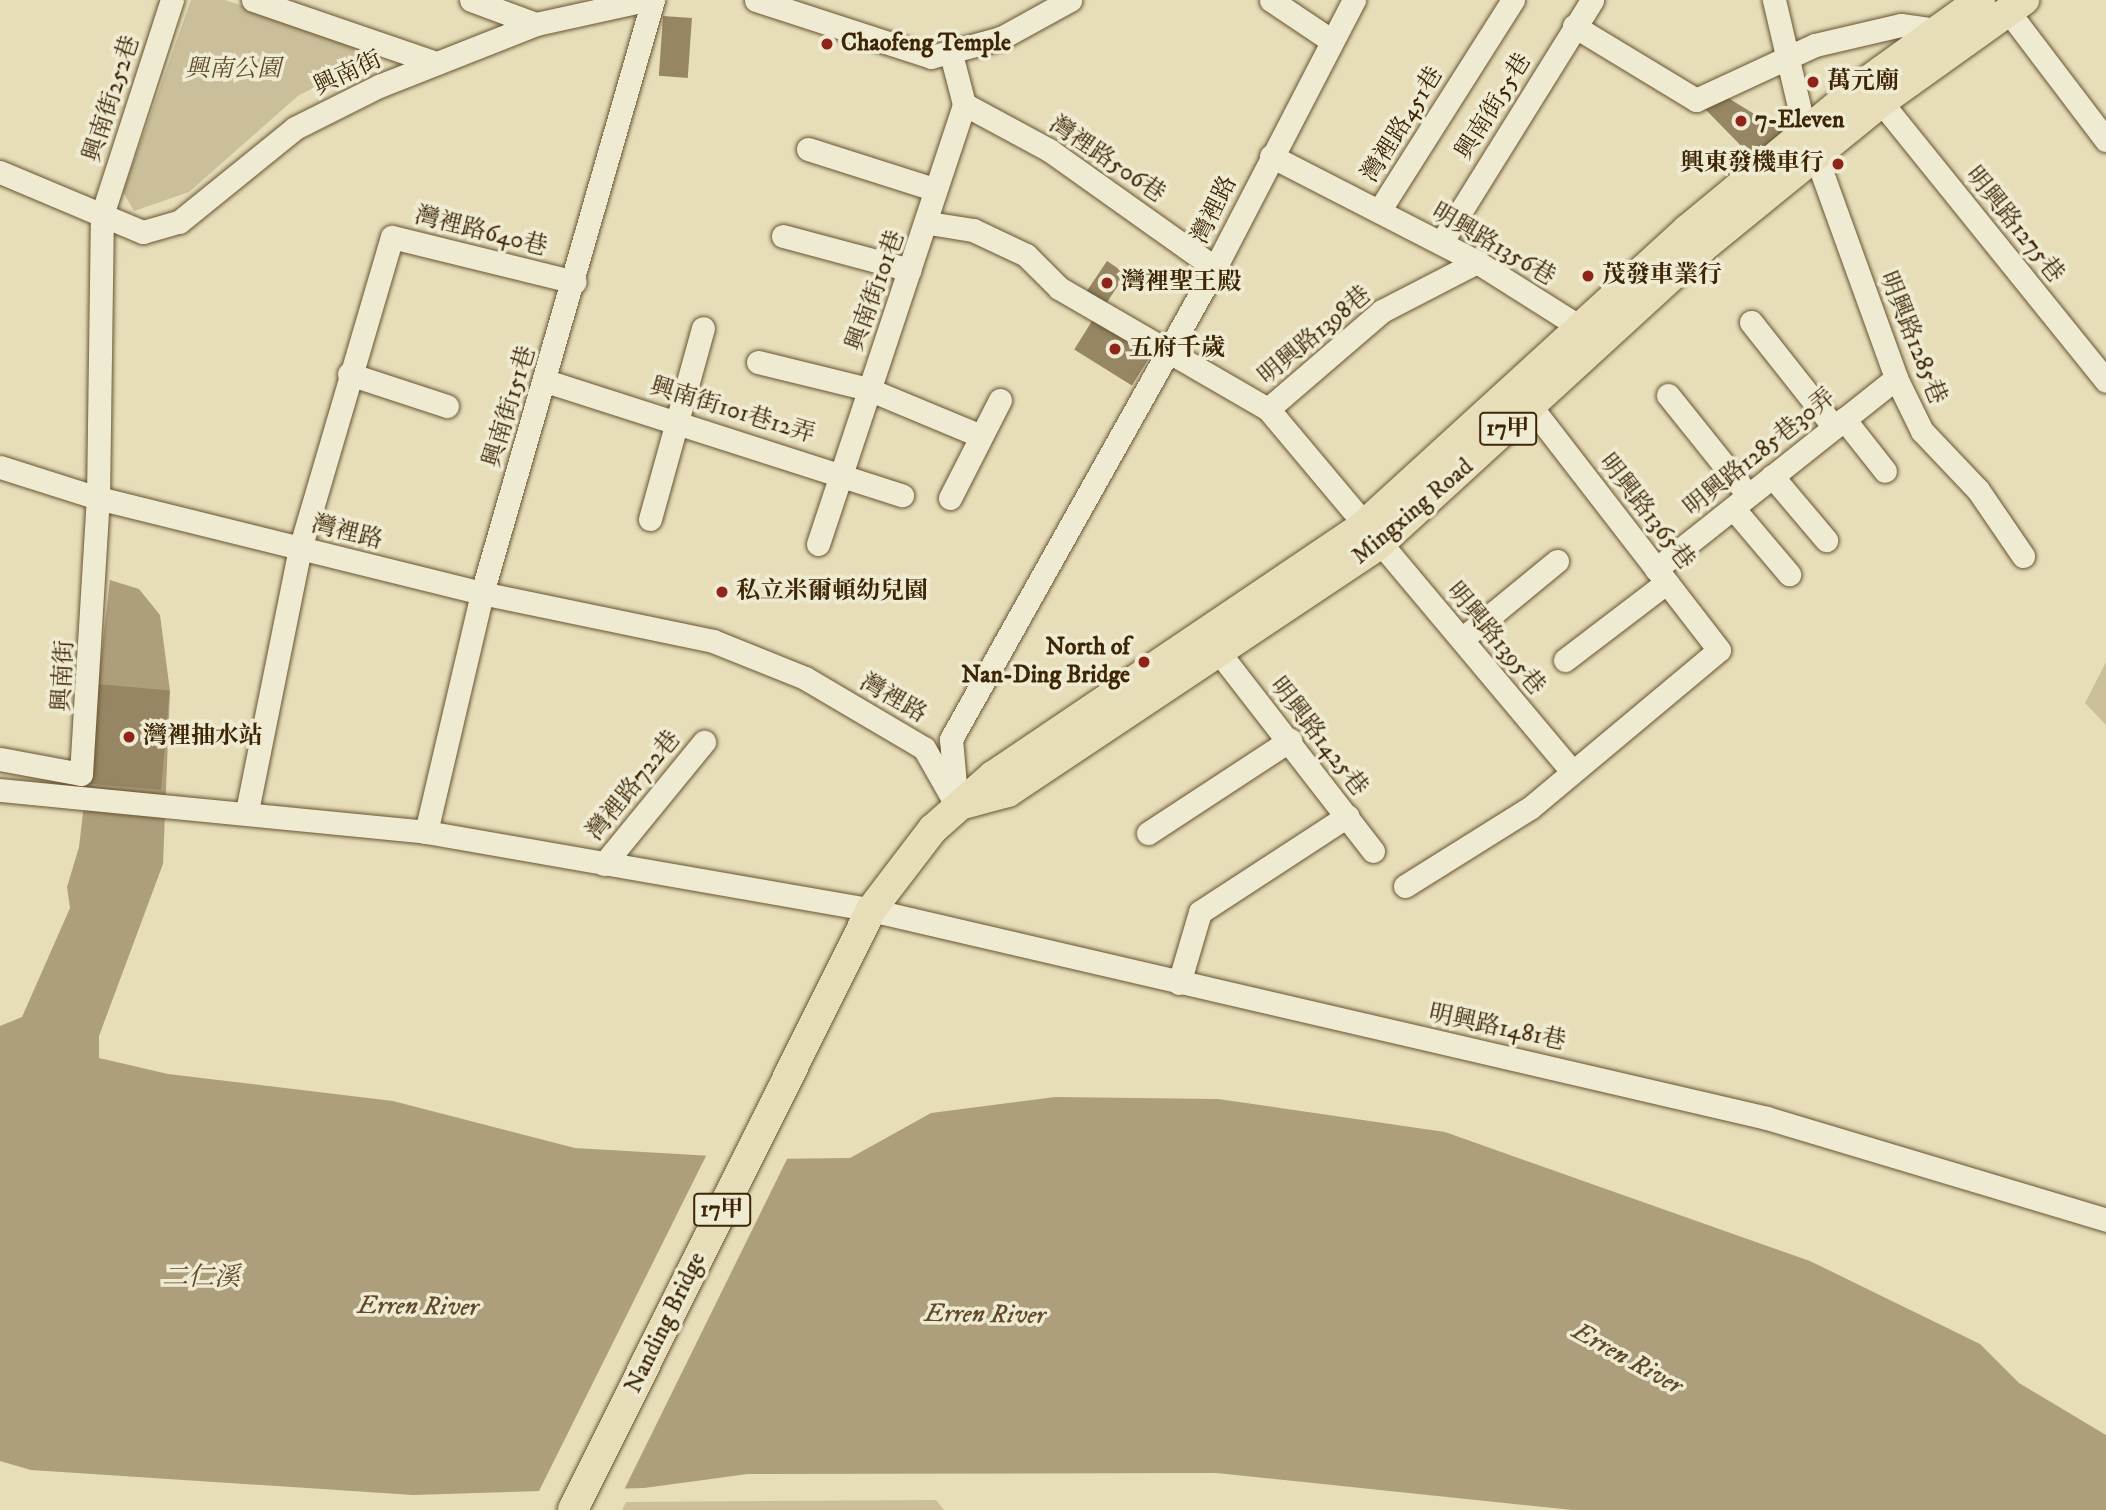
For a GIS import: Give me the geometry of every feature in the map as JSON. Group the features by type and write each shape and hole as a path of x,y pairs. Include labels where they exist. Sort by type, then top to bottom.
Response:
{"main road":[{"name":"Mingxing Road","path":"957,806 1008,792 1221,655 1531,407 1813,141 1937,30 1980,0"},
{"name":"Mingxing Road","path":"871,910 957,806 1370,536 1580,327 1813,141 1881,102 2016,5"},
{"name":"Nanding Bridge","path":"573,1510 871,910"}],"street":[{"name":"興南街252巷","path":"102,215 172,0"},
{"path":"253,0 436,63"},
{"path":"471,0 536,24"},
{"name":"興南街","path":"0,172 143,232 179,222 295,128 436,63 536,24 645,0"},
{"name":"興南街151巷","path":"426,832 482,593 575,282 653,0"},
{"path":"756,0 826,10 911,54 951,54 1001,38 1070,0"},
{"path":"1271,0 1332,41"},
{"name":"灣裡路","path":"957,806 951,739 1215,268 1270,156 1354,0"},
{"name":"興南街55巷","path":"1441,243 1592,0"},
{"name":"明興路1285巷","path":"1774,0 1786,54 1813,141 1896,378 1922,431 1978,490 2023,556"},
{"name":"灣裡路451巷","path":"1270,156 1379,211 1506,2"},
{"path":"2016,5 2106,141"},
{"path":"1574,26 1696,100 1786,54 1901,25 1937,30"},
{"path":"951,54 964,104"},
{"name":"明興路1275巷","path":"1881,102 2106,382"},
{"name":"興南街101巷","path":"818,544 846,473 868,389 909,270 929,223 933,189 964,104"},
{"name":"灣裡路506巷","path":"964,104 1049,150 1215,268"},
{"path":"808,149 933,189"},
{"name":"明興路1356巷","path":"1379,211 1478,262 1580,327"},
{"name":"興南街","path":"0,759 80,774 98,498 102,215"},
{"path":"929,223 973,230 1026,255 1059,288 1268,409"},
{"path":"783,236 909,270"},
{"name":"灣裡路640巷","path":"247,811 300,548 349,374 392,237 575,282"},
{"name":"明興路1398巷","path":"1370,536 1268,409 1382,311 1478,262"},
{"path":"1751,322 1839,423 1885,471"},
{"path":"650,519 703,328"},
{"path":"758,362 868,389 981,436"},
{"path":"349,374 447,406"},
{"name":"明興路1285巷30弄","path":"1565,660 1741,502 1896,378"},
{"name":"興南街101巷12弄","path":"545,381 846,473 902,495"},
{"path":"1668,395 1788,574"},
{"path":"950,498 1000,400"},
{"name":"明興路1365巷","path":"1531,407 1719,650 1570,769"},
{"path":"0,467 98,498"},
{"path":"1772,477 1826,540"},
{"name":"灣裡路","path":"98,498 482,593 713,641 805,678 924,748 957,806"},
{"name":"明興路1395巷","path":"1370,536 1462,639 1570,769"},
{"path":"1462,639 1557,561"},
{"name":"明興路1425巷","path":"1221,655 1290,740 1373,851"},
{"path":"1148,833 1290,740"},
{"name":"灣裡路722巷","path":"604,864 704,742"},
{"path":"1405,886 1530,808 1570,769"},
{"path":"0,790 247,811 426,832 871,910"},
{"path":"1179,983 1200,912 1347,817"},
{"name":"明興路1481巷","path":"871,910 1767,1118 2106,1220"}],"green space":[{"name":"興南公園","path":"191,0 225,0 386,53 299,95 189,192 134,211 123,192"},
{"path":"2106,662 2106,725 2085,703"},
{"path":"936,1500 944,1510 622,1510 626,1502"}],"water":[{"name":"二仁溪","path":"110,580 139,589 160,615 170,691 163,864 99,1036 99,1058 168,1074 393,1101 575,1148 765,1159 850,1158 931,1113 1055,1097 1218,1099 1445,1132 1810,1261 1980,1344 2019,1383 2106,1435 2106,1510 1573,1510 1216,1473 748,1474 644,1488 413,1495 31,1470 0,1461 0,1026 22,1017 70,908 67,887 79,847"}],"pier":[{"path":"708,1152 789,1155 623,1492 537,1495"}],"building":[{"path":"663,16 692,18 688,78 659,76"},
{"name":"7-Eleven","path":"1725,96 1785,133 1753,158 1705,109"},
{"name":"灣裡聖王殿","path":"1107,261 1126,274 1105,305 1086,292"},
{"name":"五府千歲","path":"1097,313 1155,349 1132,386 1074,349"},
{"name":"灣裡抽水站","path":"96,684 170,690 161,790 87,784"}],"place":[{"name":"Chaofeng Temple","path":"827,44"},
{"name":"萬元廟","path":"1813,82"},
{"name":"7-Eleven","path":"1741,121"},
{"name":"興東發機車行","path":"1838,164"},
{"name":"茂發車業行","path":"1588,276"},
{"name":"灣裡聖王殿","path":"1107,283"},
{"name":"五府千歲","path":"1115,349"},
{"name":"私立米爾頓幼兒園","path":"722,592"},
{"name":"North of Nan-Ding Bridge","path":"1144,662"},
{"name":"灣裡抽水站","path":"129,737"}],"water label":[{"name":"Erren River","path":"418,1307"},
{"name":"Erren River","path":"985,1315"},
{"name":"Erren River","path":"1627,1359"}]}
